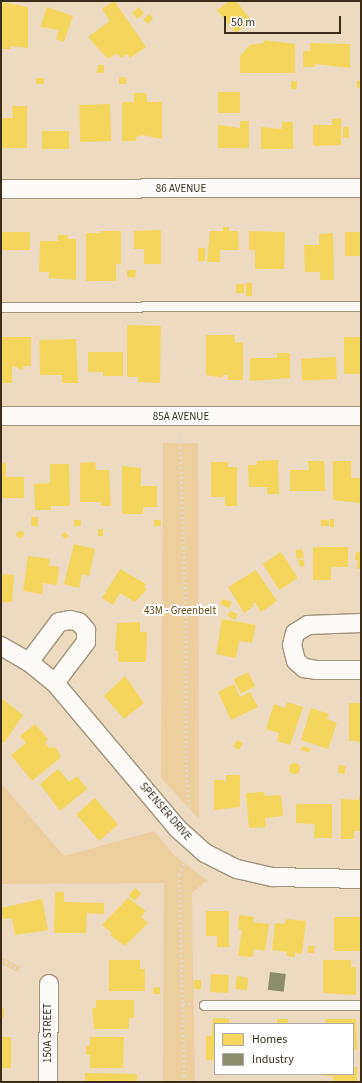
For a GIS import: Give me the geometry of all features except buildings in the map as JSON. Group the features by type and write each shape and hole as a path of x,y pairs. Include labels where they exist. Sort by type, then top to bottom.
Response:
{"street":[{"name":"86 AVENUE","path":"1,189 361,188"},
{"name":"85A AVENUE","path":"1,416 361,416"},
{"path":"29,662 60,622 70,620 79,622 86,630 86,642 55,683"},
{"path":"361,623 308,624 295,633 292,645 296,661 304,668 316,670 361,670"},
{"name":"SPENSER DRIVE","path":"1,646 29,662 55,683 177,828 205,853 237,869 273,878 361,879"},
{"name":"150A STREET","path":"48,1082 49,984"}],"lane":[{"path":"1,307 361,306"},
{"path":"204,1005 361,1005"}],"path":[{"path":"180,428 186,611 186,760 190,820"},
{"path":"184,1082 179,875 188,854"},
{"path":"1,960 26,972"}],"green space":[{"name":"43M - Greenbelt","path":"163,443 198,443 199,819 161,778"},
{"path":"1,783 64,856 154,831 174,855 209,882 205,882 192,893 195,1082 163,1082 164,883 1,884"},
{"path":"1,957 21,967 18,972 1,964"}]}
